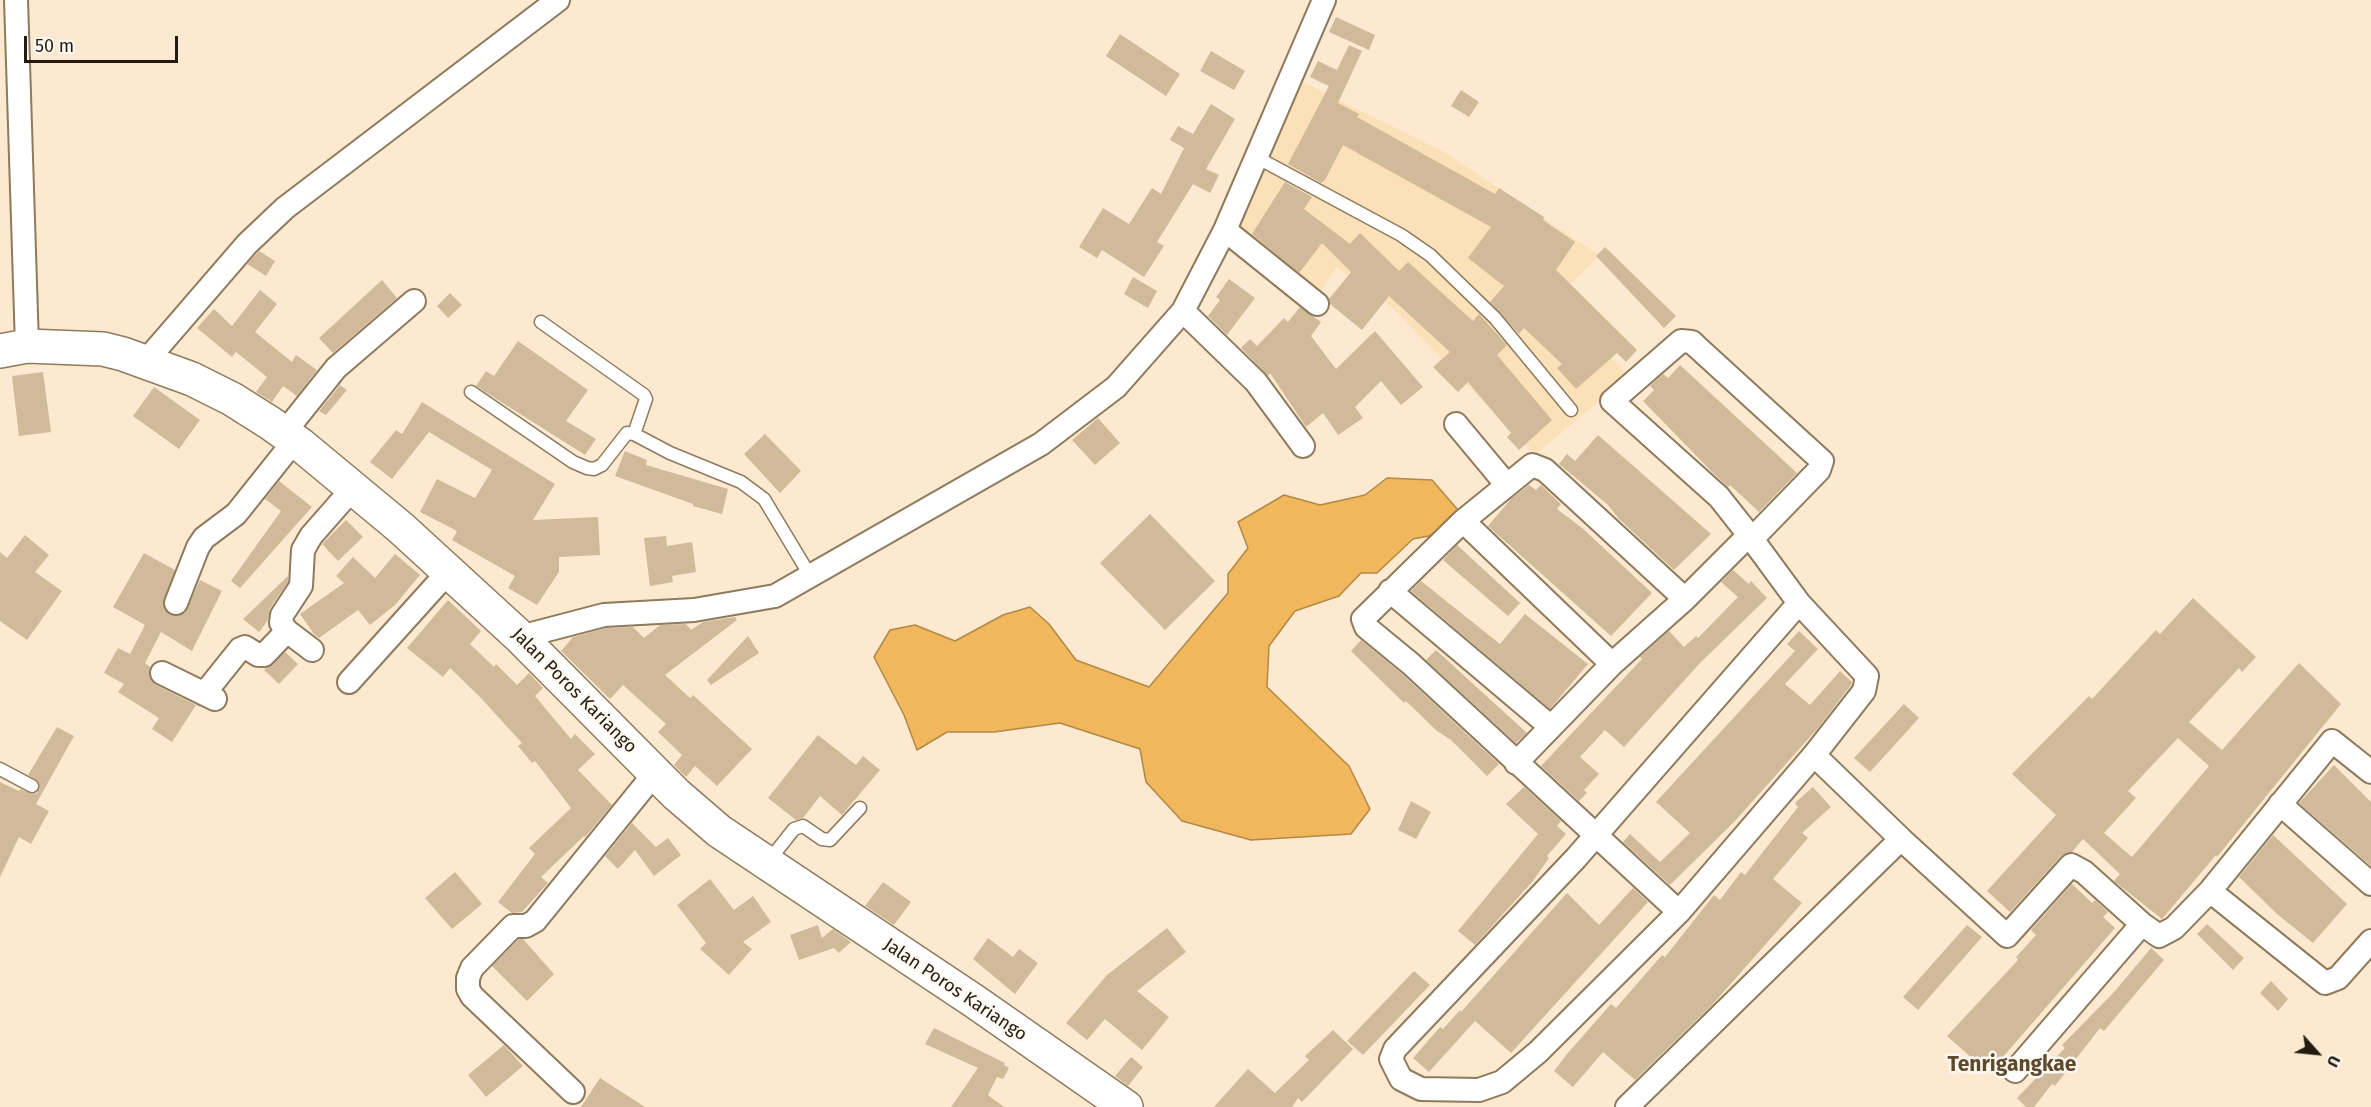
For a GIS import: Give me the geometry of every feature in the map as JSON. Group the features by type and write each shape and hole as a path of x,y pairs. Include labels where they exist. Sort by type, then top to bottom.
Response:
{"main road":[{"name":"Jalan Poros Kariango","path":"14,349 103,350 146,361 213,388 289,436 354,487 449,571 520,637 655,773 719,831 974,1001 1125,1107"}],"street":[{"path":"14,349 16,0"},
{"path":"146,361 247,244 285,208 558,0"},
{"path":"520,637 604,615 694,610 775,596 1041,444 1116,387 1183,311 1225,230 1324,0"},
{"path":"1225,230 1317,304"},
{"path":"176,603 192,556 204,538 236,514 336,368 414,301"},
{"path":"1183,311 1256,382 1303,446"},
{"path":"1516,763 1612,664 1685,599 1750,537 1819,470 1822,461 1692,342 1681,341 1612,401 1719,497 1750,537 1799,603 1865,672 1868,680 1864,691 1814,755 1679,912 1538,1052 1502,1082 1479,1090 1421,1089 1401,1079 1391,1059 1395,1049 1595,835 1799,603"},
{"path":"1456,424 1506,484"},
{"path":"1679,912 1411,664 1366,627 1363,619 1463,522 1506,484 1532,465 1545,470 1685,599"},
{"path":"312,650 287,631 281,623 282,615 301,586 303,549 311,536 354,487"},
{"path":"1463,522 1612,664"},
{"path":"349,682 449,571"},
{"path":"1390,591 1551,727"},
{"path":"162,673 210,696 240,649 245,647 258,655 264,655 287,631"},
{"path":"1814,755 2007,936 2071,865 2084,872 2142,924 2159,936 2174,928 2210,891 2332,741 2371,772"},
{"path":"573,1092 472,996 468,989 468,978 472,969 513,926 526,926 535,921 655,773"},
{"path":"2280,804 2371,884"},
{"path":"1627,1107 1901,839"},
{"path":"2210,891 2325,983 2338,978 2371,941"},
{"path":"2015,1071 2142,924"}],"lane":[{"path":"1256,158 1401,235 1430,255 1496,318 1571,410"},
{"path":"541,322 644,394 646,399 634,434"},
{"path":"471,392 573,462 587,468 594,469 602,465 627,434 634,434 669,453 752,489 772,510 811,577"},
{"path":"0,769 32,786"},
{"path":"766,864 794,829 803,826 822,839 830,840 860,808"}],"shaded area":[{"path":"1302,82 1444,152 1599,255 1555,301 1629,376 1535,455 1394,309 1336,267 1318,296 1234,225"},
{"path":"1387,478 1432,480 1458,510 1434,535 1413,539 1377,573 1361,573 1339,596 1295,611 1269,646 1267,687 1349,766 1370,809 1351,834 1251,840 1182,821 1146,782 1140,749 1060,723 994,732 947,732 917,750 904,715 874,657 890,630 915,625 955,641 1003,615 1030,607 1049,624 1076,660 1149,687 1228,593 1228,574 1248,548 1238,522 1284,495 1320,505 1365,495"}],"building":[{"path":"1336,17 1375,35 1369,50 1329,32"},
{"path":"1120,34 1180,74 1166,96 1106,56"},
{"path":"1349,45 1362,51 1338,103 1359,114 1357,117 1495,194 1499,188 1544,217 1543,220 1575,242 1556,270 1637,350 1626,362 1617,353 1576,389 1557,368 1562,364 1524,328 1519,334 1490,302 1504,286 1468,258 1491,227 1343,145 1325,180 1321,183 1288,164 1329,86 1310,77 1318,61 1337,70"},
{"path":"1211,51 1245,71 1234,90 1200,71"},
{"path":"1461,90 1479,102 1469,117 1451,106"},
{"path":"1211,104 1235,119 1206,169 1219,175 1210,193 1193,184 1157,242 1164,246 1144,277 1102,250 1097,258 1079,247 1103,208 1129,224 1152,188 1161,194 1184,148 1170,140 1178,126 1193,134"},
{"path":"1285,182 1312,197 1304,209 1350,244 1360,233 1399,271 1408,262 1473,321 1479,314 1507,345 1497,355 1552,420 1519,450 1507,437 1511,433 1468,382 1458,392 1433,367 1450,352 1389,296 1362,330 1330,304 1329,299 1351,272 1322,243 1299,273 1252,234"},
{"path":"1605,247 1676,316 1664,328 1596,256"},
{"path":"259,251 275,261 266,276 247,264"},
{"path":"1133,277 1157,291 1148,308 1124,294"},
{"path":"1229,279 1255,298 1227,335 1208,316 1220,300 1216,297"},
{"path":"382,280 397,298 333,353 319,338"},
{"path":"260,290 277,304 255,332 292,362 296,355 317,370 297,396 283,386 272,402 256,392 267,377 236,352 232,357 197,328 214,309 232,326"},
{"path":"450,293 462,305 448,318 437,306"},
{"path":"1300,307 1321,322 1311,336 1336,369 1375,331 1423,387 1401,405 1381,381 1355,407 1363,418 1338,435 1323,413 1306,427 1270,373 1268,376 1241,348 1250,339 1257,346 1284,318 1288,322"},
{"path":"518,341 588,390 566,421 596,439 585,455 476,386 486,371 494,376"},
{"path":"1680,365 1797,473 1759,512 1730,485 1728,487 1713,473 1643,401 1654,390 1650,386 1663,374 1668,378"},
{"path":"43,372 51,432 19,436 12,376"},
{"path":"340,385 347,390 326,415 319,411"},
{"path":"154,387 200,420 179,449 133,416"},
{"path":"422,402 555,484 533,520 598,517 600,555 559,557 559,572 537,605 508,588 515,576 452,540 457,531 420,512 437,479 475,498 492,470 429,432 392,479 370,462 396,430 402,434"},
{"path":"1098,418 1120,443 1095,465 1072,440"},
{"path":"765,434 801,471 780,493 744,454"},
{"path":"1598,435 1711,534 1674,570 1619,519 1608,505 1559,464 1567,454 1575,461"},
{"path":"625,451 647,460 646,465 728,489 722,514 693,506 693,504 615,476"},
{"path":"279,481 312,507 240,588 231,581 281,511 265,499"},
{"path":"1529,485 1536,490 1541,485 1561,504 1557,509 1581,527 1652,593 1611,636 1488,526 1511,499"},
{"path":"1150,514 1215,581 1165,630 1100,563"},
{"path":"346,520 363,537 338,561 322,544"},
{"path":"25,535 49,555 35,572 62,591 27,640 0,621 0,552 7,558"},
{"path":"666,536 667,546 692,542 696,572 672,576 673,582 650,586 644,538"},
{"path":"1457,545 1520,603 1508,616 1443,560"},
{"path":"144,553 175,570 163,604 171,615 185,613 200,580 222,591 192,651 161,632 145,663 150,667 149,674 156,685 196,705 172,742 152,729 159,718 118,692 124,684 104,673 118,648 130,654 145,625 113,607"},
{"path":"395,554 420,575 395,605 370,625 358,610 319,638 314,634 300,614 344,583 336,576 353,557 375,578"},
{"path":"1733,570 1749,584 1751,581 1767,598 1700,663 1624,747 1605,730 1580,757 1599,774 1584,790 1587,793 1579,801 1541,766 1642,659 1640,657 1669,631 1684,647 1696,636 1698,638 1738,597 1721,582"},
{"path":"288,576 288,582 270,608 268,620 259,632 243,619"},
{"path":"1421,581 1500,644 1525,614 1588,664 1550,709 1411,591"},
{"path":"2193,598 2256,657 2242,672 2239,668 2189,722 2222,750 2299,663 2341,704 2217,857 2216,855 2162,919 2114,881 2120,874 2083,839 2072,852 2061,856 2010,912 1987,891 2056,815 2012,774 2089,696 2092,699 2156,630 2160,634","holes":["2178,738 2209,766 2132,857 2104,833 2136,798 2128,791"]},
{"path":"448,600 481,631 470,644 494,667 496,664 517,685 529,673 543,688 535,696 571,739 575,734 595,754 578,770 612,805 585,837 541,877 548,883 522,912 512,913 498,902 535,854 529,848 571,808 535,761 532,763 518,746 522,743 480,697 450,668 443,677 407,648"},
{"path":"735,617 737,620 665,675 690,698 693,695 752,749 717,786 695,766 686,777 674,765 682,755 658,732 666,724 623,685 610,699 561,651 573,637 606,628 633,627 644,638 660,625 686,624 691,630 703,622"},
{"path":"1799,631 1818,649 1785,684 1810,705 1840,671 1852,682 1851,685 1818,728 1735,821 1670,885 1623,842 1630,834 1660,862 1690,833 1656,802 1795,651 1787,644"},
{"path":"748,636 759,653 711,685 707,680"},
{"path":"1361,640 1402,674 1499,764 1487,776 1451,740 1437,731 1406,701 1404,703 1351,651"},
{"path":"1436,650 1527,733 1516,743 1426,660"},
{"path":"285,652 298,664 279,684 264,670"},
{"path":"1904,704 1919,718 1870,772 1854,758"},
{"path":"57,727 74,736 36,804 49,811 31,844 19,837 0,877 0,782 19,791 20,789 32,794 37,793 39,782 28,775"},
{"path":"818,735 856,765 863,756 880,770 842,815 820,796 803,818 796,820 768,798"},
{"path":"2334,765 2371,802 2371,866 2299,803"},
{"path":"1524,787 1561,821 1557,826 1566,834 1547,856 1549,858 1533,881 1475,945 1458,931 1538,834 1506,804"},
{"path":"1813,787 1831,807 1802,833 1808,838 1773,879 1802,903 1713,1004 1635,1080 1603,1052 1573,1087 1554,1071 1611,1004 1616,1008 1662,955 1665,957 1714,895 1720,900 1741,872 1745,875 1798,807 1795,803"},
{"path":"1411,801 1431,812 1416,839 1398,830"},
{"path":"632,823 656,847 668,838 681,855 654,876 635,850 618,869 605,856"},
{"path":"2273,835 2347,904 2313,943 2277,914 2239,877"},
{"path":"455,872 482,904 452,929 425,898"},
{"path":"710,879 734,910 753,896 771,922 743,942 752,949 729,975 700,949 706,943 677,905"},
{"path":"883,882 911,902 894,925 865,906"},
{"path":"2072,884 2092,903 2095,900 2108,912 2103,917 2115,928 1989,1073 1947,1036 2018,960 2016,957 2036,935 2031,930"},
{"path":"1633,888 1648,902 1511,1053 1475,1021 1429,1072 1413,1058 1440,1027 1443,1029 1460,1010 1461,1012 1567,893 1599,925"},
{"path":"2207,924 2244,958 2233,970 2197,934"},
{"path":"818,925 822,938 833,929 851,942 839,953 834,948 799,960 790,935"},
{"path":"1967,925 1982,937 1918,1010 1903,997"},
{"path":"1167,928 1186,952 1137,991 1169,1017 1142,1050 1105,1019 1087,1040 1066,1023 1107,975"},
{"path":"988,938 1013,957 1019,949 1038,963 1015,994 973,959"},
{"path":"519,939 523,939 554,974 527,1001 492,966"},
{"path":"2151,948 2164,960 2104,1031 2100,1028 2055,1086 2052,1084 2034,1107 2026,1107 2017,1098 2065,1048 2062,1045 2115,991"},
{"path":"1414,971 1430,985 1363,1055 1347,1041"},
{"path":"2271,981 2288,999 2278,1011 2260,993"},
{"path":"934,1028 1005,1063 1004,1065 1009,1068 1003,1079 997,1077 988,1095 1004,1107 951,1107 978,1068 925,1044"},
{"path":"1333,1030 1353,1049 1302,1102 1298,1098 1292,1107 1214,1107 1248,1069 1275,1093 1309,1060 1305,1056"},
{"path":"504,1045 523,1066 486,1097 468,1075"},
{"path":"1131,1057 1143,1067 1128,1086 1115,1076"},
{"path":"600,1078 645,1107 581,1107"}],"district":[{"name":"Tenrigangkae","path":"2012,1065"}]}
